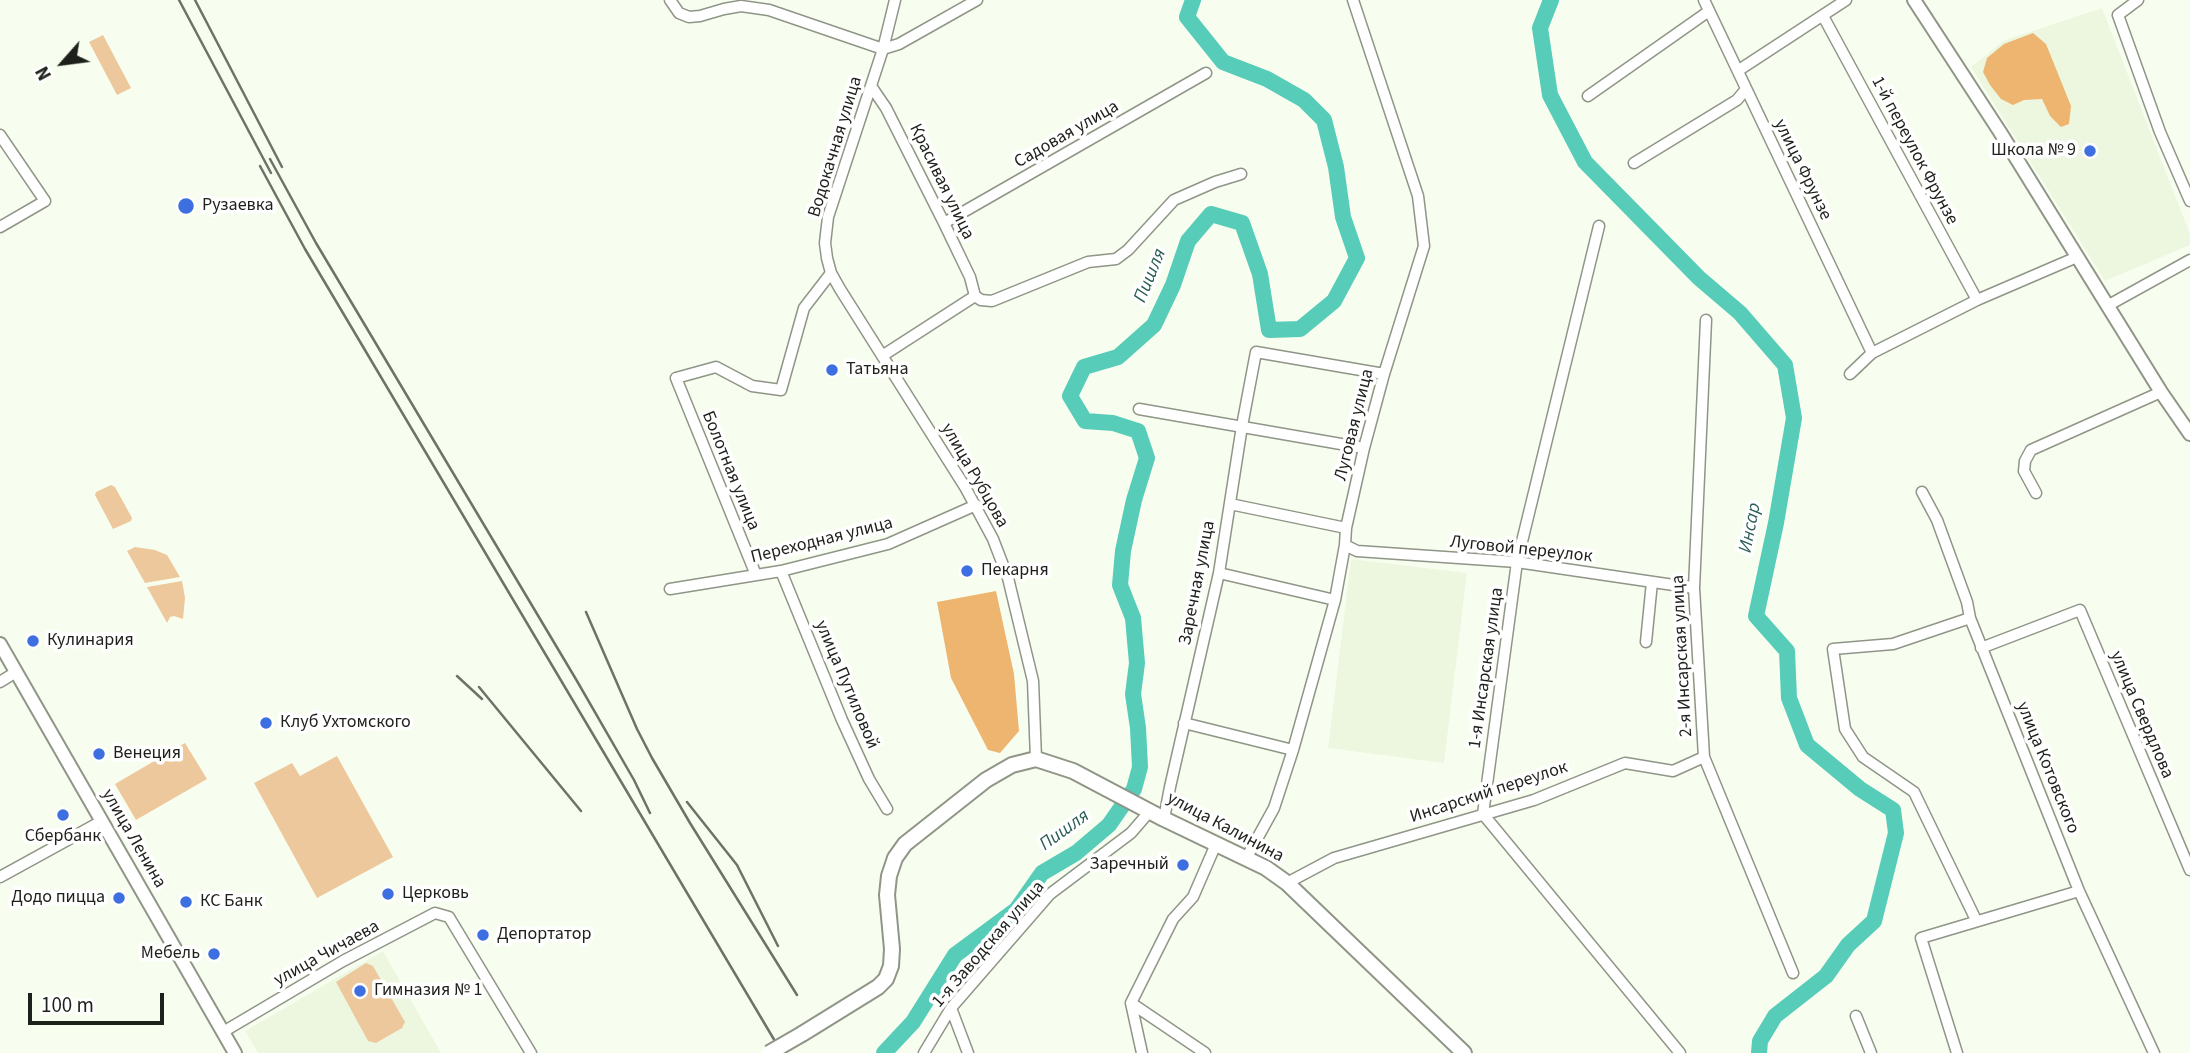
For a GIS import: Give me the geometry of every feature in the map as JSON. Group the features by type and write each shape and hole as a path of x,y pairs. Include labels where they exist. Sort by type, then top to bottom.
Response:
{"main road":[{"name":"улица Калинина","path":"1036,759 1073,771 1106,786 1164,819 1247,858 1287,883 1464,1053"},
{"path":"769,1053 878,987 886,979 891,966 892,949 887,895 889,876 895,858 905,844 986,780 1012,765 1036,759"}],"street":[{"path":"670,0 679,13 690,17 741,3 883,49 899,44 977,0"},
{"name":"Водокачная улица","path":"831,273 825,243 828,217 883,49 895,0"},
{"name":"Луговая улица","path":"1247,858 1274,808 1293,750 1335,600 1346,528 1364,448 1424,246 1418,196 1353,0"},
{"name":"улица Фрунзе","path":"1704,0 1872,353"},
{"path":"1739,70 1846,0"},
{"path":"1914,0 2190,434"},
{"path":"2138,0 2118,15 2160,132 2190,201"},
{"path":"1588,96 1709,11"},
{"name":"1-й переулок Фрунзе","path":"1823,16 1977,300"},
{"name":"Садовая улица","path":"944,223 1206,73"},
{"name":"Красивая улица","path":"871,86 886,108 944,223 970,277 975,296"},
{"path":"1634,163 1737,100 1746,89"},
{"path":"0,135 45,201 0,227"},
{"path":"882,356 975,296 981,300 992,301 1088,262 1116,259 1128,250 1174,200 1241,174"},
{"name":"1-я Инсарская улица","path":"1483,814 1517,562 1599,226"},
{"path":"1850,374 1872,353 1977,300 2077,257"},
{"path":"2107,306 2190,260"},
{"name":"улица Рубцова","path":"831,273 976,505 993,540 1008,578 1033,681 1036,759"},
{"name":"Болотная улица","path":"756,575 676,378 716,367 752,386 781,390 804,308 831,273"},
{"name":"2-я Инсарская улица","path":"1706,320 1694,588 1704,757 1793,973"},
{"name":"Заречная улица","path":"1164,819 1219,573 1256,352 1384,374"},
{"path":"2036,494 2024,471 2025,461 2031,450 2161,392"},
{"path":"1139,409 1364,448"},
{"name":"улица Котовского","path":"1922,492 1937,520 1981,648 2079,891 2154,1053"},
{"path":"1230,504 1346,528"},
{"name":"Переходная улица","path":"670,589 782,571 888,544 976,505"},
{"name":"Луговой переулок","path":"1345,545 1357,551 1517,562 1694,588"},
{"name":"улица Путиловой","path":"782,571 842,720 869,779 887,809"},
{"path":"1219,573 1335,600"},
{"path":"1646,642 1652,582"},
{"name":"улица Свердлова","path":"1981,648 2080,610 2190,870"},
{"path":"1970,618 1893,644 1833,649 1846,729 1863,757 1913,792 1976,920"},
{"name":"улица Ленина","path":"0,643 234,1053"},
{"path":"0,682 16,672"},
{"path":"1184,723 1293,750"},
{"name":"Инсарский переулок","path":"1287,883 1334,858 1534,800 1625,763 1673,771 1704,757"},
{"name":"1-я Заводская улица","path":"924,1053 951,1008 1050,894 1131,833 1145,808"},
{"path":"1483,814 1680,1053"},
{"path":"0,877 102,821"},
{"path":"1142,1053 1131,1003 1172,919 1193,897 1216,844"},
{"path":"1957,1053 1921,938 2079,891"},
{"name":"улица Чичаева","path":"223,1032 343,961 435,913 449,917 531,1053"},
{"path":"1131,1003 1205,1053"},
{"path":"951,1008 968,1053"},
{"path":"1856,1016 1871,1053"}],"shaded area":[{"name":"Школа № 9","path":"2102,8 2190,234 2190,245 2105,281 1971,67 2005,40"},
{"path":"2033,33 2046,44 2071,106 2069,124 2061,127 2050,116 2042,99 2024,100 2013,105 2001,99 1983,72 1987,58 2004,44"},
{"path":"103,35 131,88 117,95 89,42"},
{"path":"111,485 115,487 132,518 113,529 95,495"},
{"path":"135,547 167,555 180,577 145,583 127,551"},
{"path":"1351,559 1467,573 1444,763 1328,748"},
{"path":"182,581 185,598 183,619 170,617 167,623 147,587"},
{"path":"996,591 1014,674 1019,731 1000,753 988,750 951,678 937,602"},
{"path":"185,743 207,779 136,820 115,784"},
{"path":"337,756 393,857 317,898 254,783 292,763 300,776"},
{"name":"Гимназия № 1","path":"383,951 441,1053 258,1053 245,1031"},
{"path":"366,963 373,966 405,1022 402,1028 376,1043 368,1041 336,982"}],"waterway":[{"name":"Пишля","path":"884,1053 913,1022 955,955 1016,910 1042,873 1076,853 1109,825 1134,789 1140,767 1133,694 1137,663 1133,618 1120,585 1123,551 1147,458 1138,431 1113,423 1085,421 1070,396 1084,367 1118,357 1154,325 1173,285 1188,241 1211,214 1242,223 1260,274 1269,330 1300,329 1334,301 1357,258 1343,217 1336,167 1324,120 1304,100 1267,79 1223,62 1187,17 1193,0"},
{"name":"Инсар","path":"1551,0 1540,28 1550,95 1585,162 1699,278 1740,313 1785,365 1794,418 1776,523 1756,616 1787,651 1789,698 1807,745 1860,789 1893,810 1896,833 1874,921 1848,945 1826,976 1775,1016 1760,1041 1759,1053"}],"railway":[{"path":"179,0 271,173"},
{"path":"195,0 282,167"},
{"path":"270,159 316,243 577,681 650,813"},
{"path":"260,166 305,249 782,1053"},
{"path":"586,612 652,758 797,995"},
{"path":"457,676 482,699"},
{"path":"479,687 581,811"},
{"path":"687,802 737,865 778,946"}],"place":[{"name":"Школа № 9","path":"2090,151"},
{"name":"Рузаевка","path":"186,206"},
{"name":"Татьяна","path":"832,370"},
{"name":"Пекарня","path":"967,571"},
{"name":"Кулинария","path":"33,641"},
{"name":"Клуб Ухтомского","path":"266,723"},
{"name":"Венеция","path":"99,754"},
{"name":"Сбербанк","path":"63,815"},
{"name":"Заречный","path":"1183,865"},
{"name":"Церковь","path":"388,894"},
{"name":"Додо пицца","path":"119,898"},
{"name":"КС Банк","path":"186,902"},
{"name":"Депортатор","path":"483,935"},
{"name":"Мебель","path":"214,954"},
{"name":"Гимназия № 1","path":"360,991"}]}
